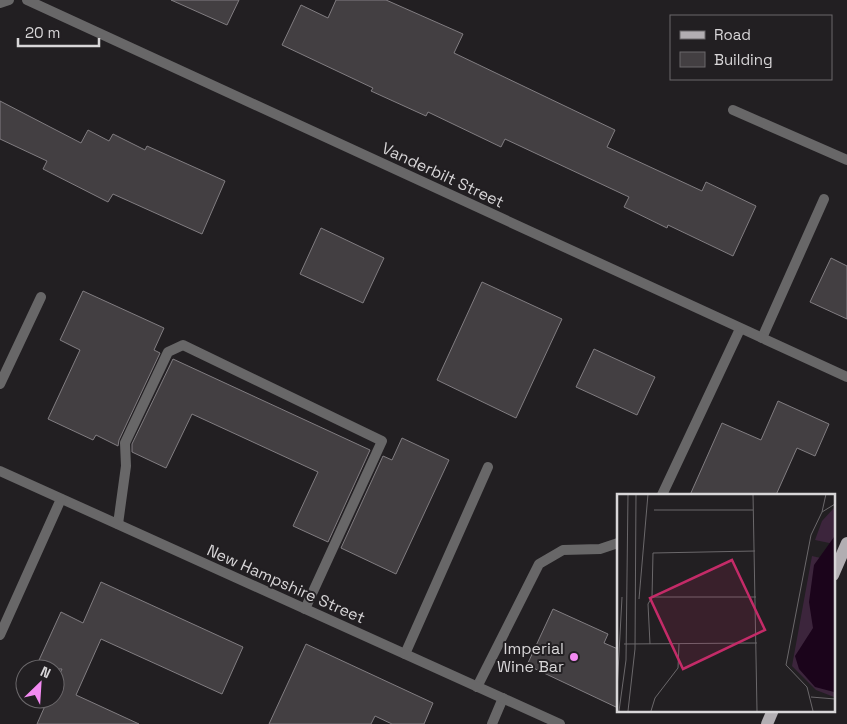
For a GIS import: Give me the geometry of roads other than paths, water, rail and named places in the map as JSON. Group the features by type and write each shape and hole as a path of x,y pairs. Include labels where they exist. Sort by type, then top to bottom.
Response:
{"main road":[{"path":"834,574 847,543"},
{"path":"767,724 772,712"}],"street":[{"path":"0,3 9,0"},
{"name":"Vanderbilt Street","path":"27,0 847,377"},
{"path":"733,110 847,160"},
{"path":"762,338 824,199"},
{"path":"0,384 40,297"},
{"path":"662,494 740,328"},
{"path":"118,524 126,466 125,443 168,352 183,345 382,441 305,609"},
{"path":"405,654 488,468"},
{"name":"New Hampshire Street","path":"0,471 560,724"},
{"path":"0,634 61,499"},
{"path":"477,687 539,564 563,550 600,550 617,543"},
{"path":"492,724 504,698"}],"place":[{"name":"Imperial Wine Bar","path":"574,657"}]}
